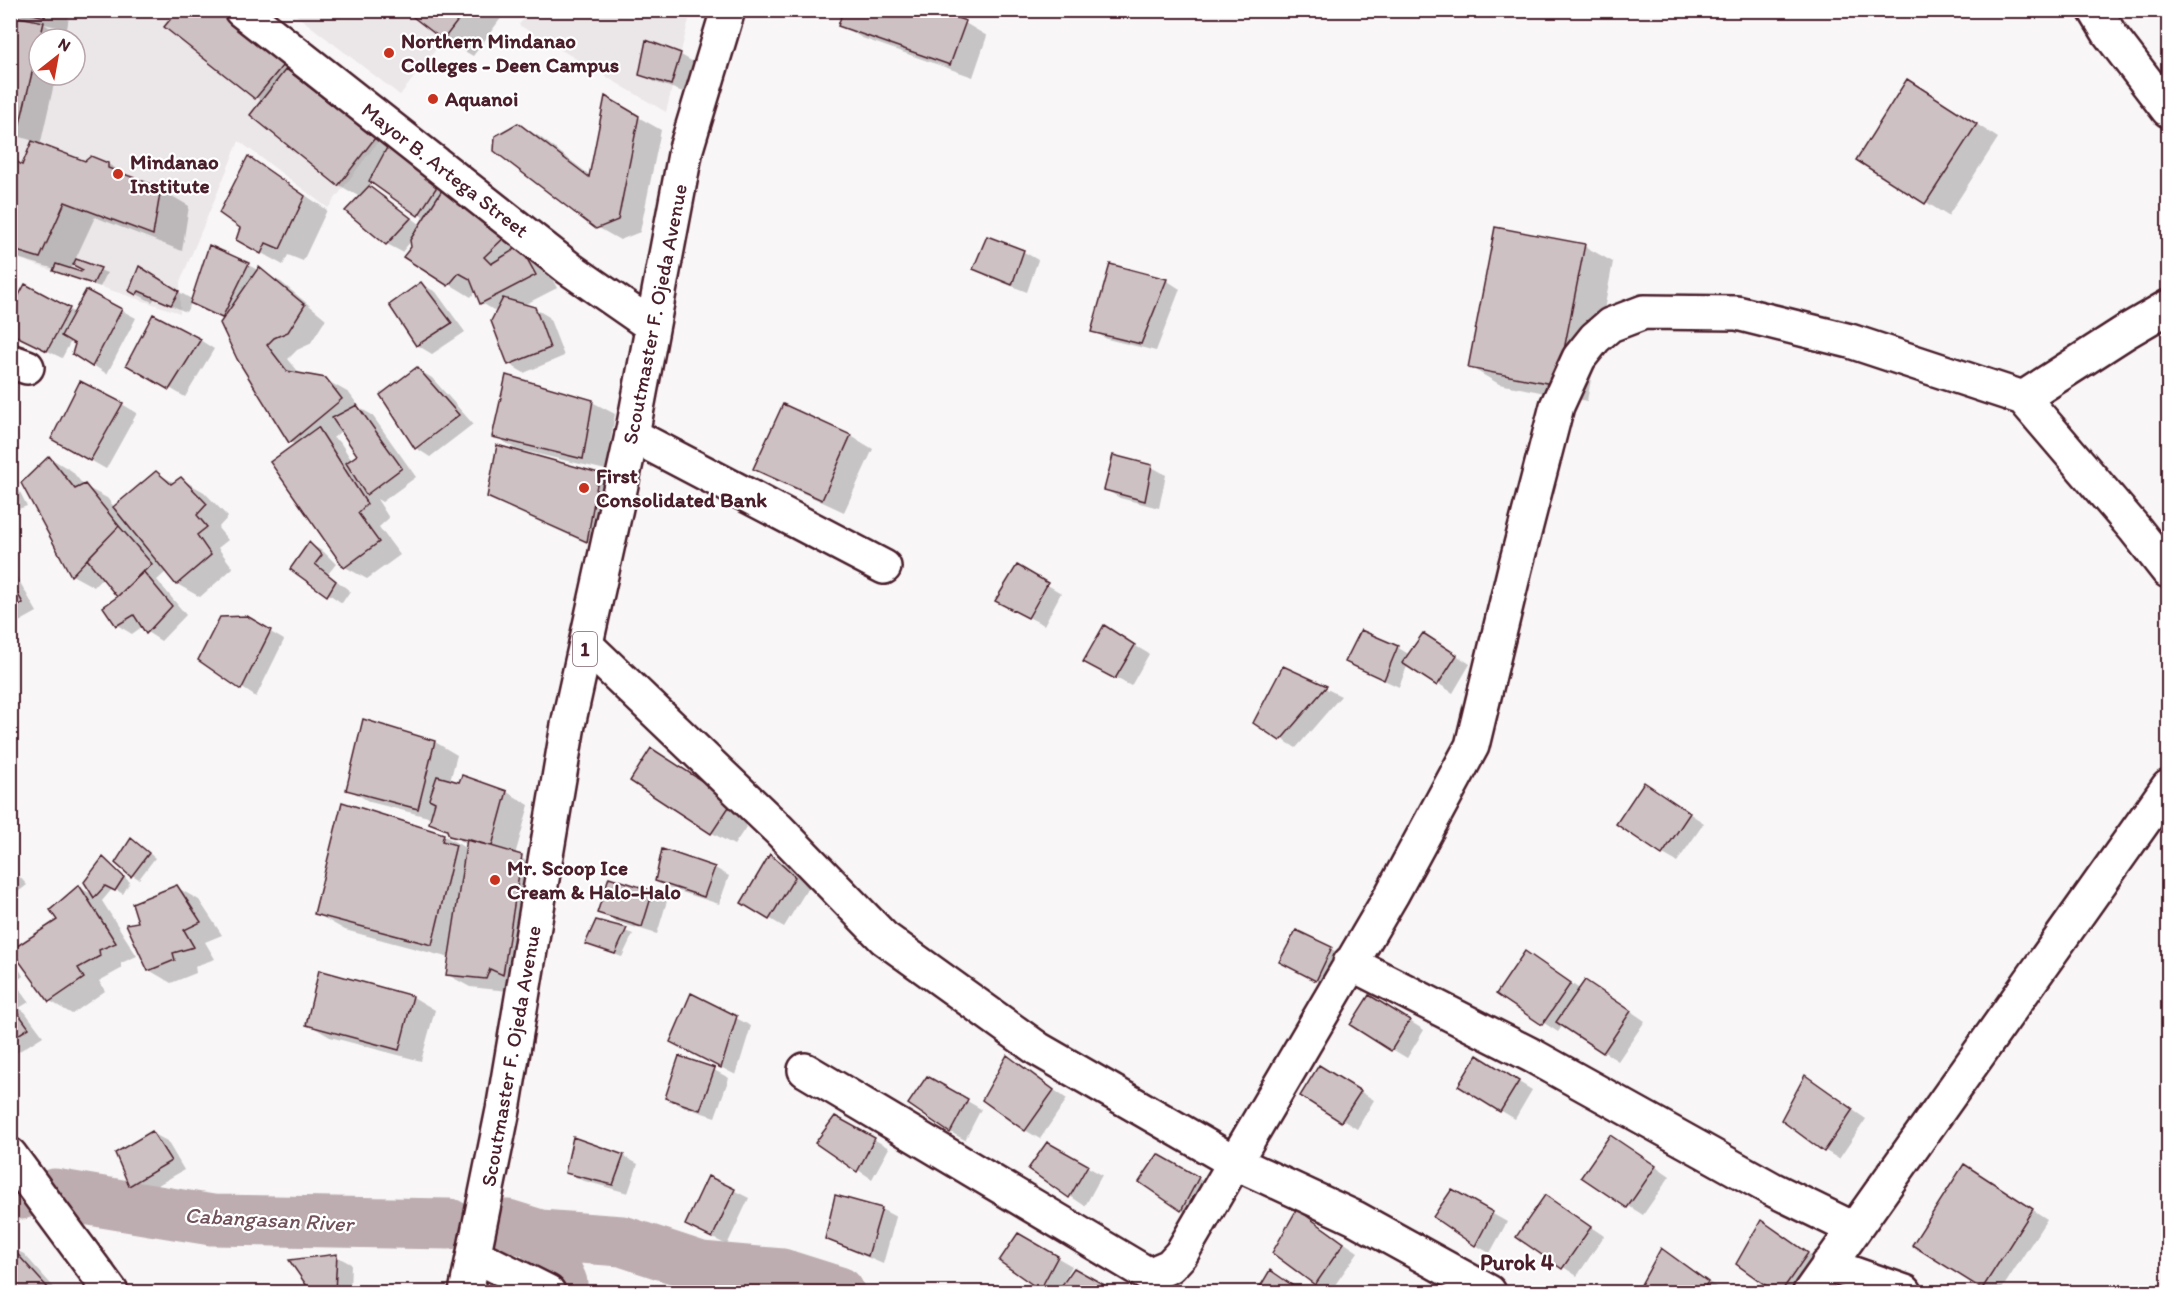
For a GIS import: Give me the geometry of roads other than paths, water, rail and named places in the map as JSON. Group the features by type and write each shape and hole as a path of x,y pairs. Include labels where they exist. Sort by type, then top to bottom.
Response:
{"main road":[{"name":"Mayor B. Artega Street","path":"241,10 570,269 652,326"},
{"name":"Scoutmaster F. Ojeda Avenue","path":"466,1293 505,1099 568,725 632,435 686,149 728,10"},
{"path":"2095,10 2109,33 2169,110"},
{"path":"2023,398 2127,331 2169,307"},
{"path":"805,1070 1149,1275 1170,1266 1181,1254 1392,894 1472,746 1557,406 1579,358 1610,325 1644,312 1737,313 1850,341 2023,398 2128,520 2169,572"},
{"path":"632,435 884,567"},
{"path":"586,645 779,830 884,938 1038,1049 1234,1162 1355,1218 1489,1293"},
{"path":"1810,1293 2169,787"},
{"path":"1350,963 1533,1056 1772,1189 1854,1229"},
{"path":"10,1155 111,1293"},
{"path":"474,1255 548,1293"},
{"path":"1828,1265 1905,1293"}],"waterway":[{"name":"Cabangasan River","path":"10,1192 21,1194"},
{"name":"Cabangasan River","path":"54,1194 212,1220 449,1224"},
{"name":"Cabangasan River","path":"508,1225 540,1235 622,1241 701,1267 782,1274 839,1292"},
{"name":"Cabangasan River","path":"540,1235 562,1283"}],"place":[{"name":"Northern Mindanao Colleges - Deen Campus","path":"389,53"},
{"name":"Aquanoi","path":"433,99"},
{"name":"Mindanao Institute","path":"118,174"},
{"name":"First Consolidated Bank","path":"584,488"},
{"name":"Mr. Scoop Ice Cream & Halo-Halo","path":"495,880"}],"district":[{"name":"Purok 4","path":"1517,1262"}]}
